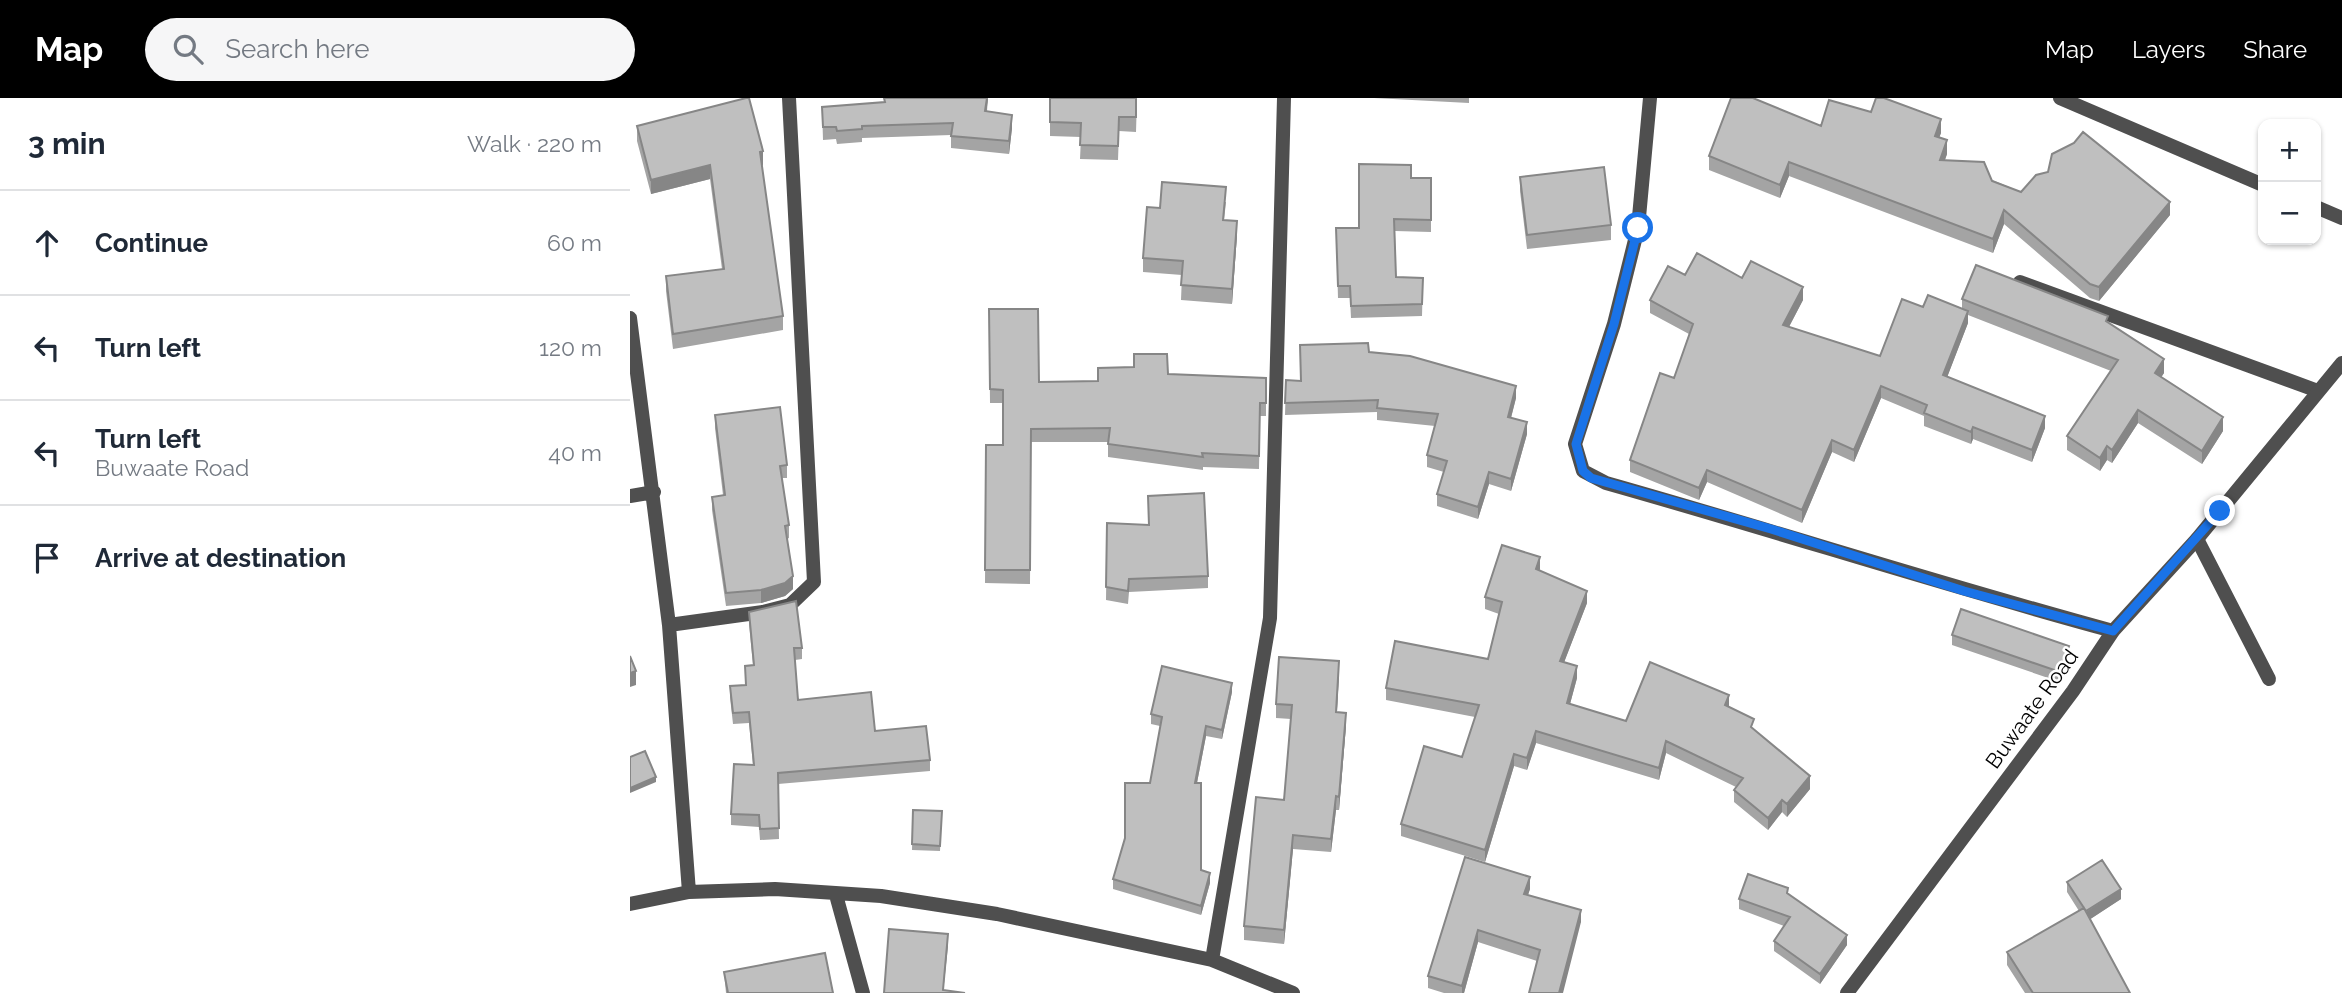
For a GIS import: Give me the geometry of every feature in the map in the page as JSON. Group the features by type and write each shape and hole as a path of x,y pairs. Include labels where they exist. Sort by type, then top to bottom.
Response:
{"street":[{"path":"669,625 763,612 790,605 814,582 789,98"},
{"path":"1212,960 1270,618 1284,98"},
{"path":"1650,98 1638,228 1614,324 1576,444 1583,471 1606,483 1771,529 1964,591 2113,631"},
{"path":"2060,98 2258,183"},
{"path":"2321,209 2342,218"},
{"path":"2003,276 2318,391"},
{"path":"630,318 669,625 688,892"},
{"name":"Buwaate Road","path":"1847,993 2073,691 2113,631 2197,539 2342,363"},
{"path":"630,496 654,492"},
{"path":"2197,539 2269,679"},
{"path":"630,904 688,892 775,889 881,896 997,914 1212,960 1293,993"},
{"path":"835,895 863,993"}],"building":[{"path":"749,98 763,151 760,152 783,316 673,334 666,276 724,269 710,165 651,180 637,126"},
{"path":"884,98 987,98 985,111 1012,115 1009,141 951,136 953,123 862,126 862,129 837,131 836,127 823,127 822,107 885,102"},
{"path":"1050,98 1136,98 1136,117 1119,117 1118,146 1080,145 1081,123 1050,122"},
{"path":"1731,98 1753,98 1821,126 1829,100 1871,112 1876,98 1884,98 1941,119 1935,136 1947,140 1940,160 1984,162 1992,181 2021,192 2036,175 2048,172 2052,154 2074,143 2083,132 2170,202 2099,287 2090,284 2004,210 1993,239 1789,162 1780,185 1709,156"},
{"path":"1359,164 1411,165 1411,178 1431,178 1431,220 1394,219 1396,277 1423,278 1422,304 1351,306 1350,286 1338,286 1336,228 1359,228"},
{"path":"1604,167 1611,225 1527,235 1520,177"},
{"path":"1162,182 1226,187 1223,220 1237,221 1232,289 1181,285 1183,261 1143,258 1147,207 1160,208"},
{"path":"1697,253 1742,278 1751,261 1803,287 1783,325 1880,356 1902,299 1923,307 1928,295 1968,311 1943,375 2045,416 2032,450 1973,427 1971,432 1924,413 1927,405 1881,386 1854,450 1832,440 1802,510 1707,470 1699,488 1630,460 1660,373 1674,378 1693,324 1650,300 1668,266 1685,275"},
{"path":"1976,265 2108,316 2106,321 2164,359 2155,373 2223,417 2202,451 2138,410 2112,450 2107,446 2100,458 2067,436 2118,360 1962,299"},
{"path":"989,309 1038,309 1039,382 1098,381 1098,368 1134,367 1134,354 1167,354 1168,374 1266,378 1266,403 1260,403 1259,456 1202,453 1203,457 1108,444 1110,428 1031,429 1030,570 985,570 986,445 1003,445 1003,390 990,389"},
{"path":"1368,343 1369,352 1410,356 1516,386 1508,417 1527,422 1511,479 1489,472 1478,507 1437,494 1447,461 1427,455 1438,414 1377,408 1378,400 1285,403 1286,380 1301,381 1300,345"},
{"path":"780,407 787,465 780,466 793,576 785,583 761,590 726,593 712,497 725,495 715,415"},
{"path":"1204,493 1208,576 1129,579 1128,591 1106,587 1107,523 1149,525 1148,496"},
{"path":"1502,545 1540,557 1536,569 1587,591 1560,661 1577,666 1567,703 1626,721 1650,662 1729,695 1725,705 1754,719 1751,727 1810,776 1787,804 1782,800 1768,818 1734,790 1743,778 1666,741 1659,768 1536,731 1527,758 1514,754 1485,850 1401,824 1424,746 1462,757 1479,705 1386,688 1395,641 1488,659 1502,602 1485,597"},
{"path":"796,601 802,648 794,648 798,700 871,692 875,731 926,726 930,760 778,773 779,828 760,829 759,815 731,814 734,764 754,765 749,712 733,713 730,686 746,685 745,666 754,665 749,612"},
{"path":"1961,609 2069,646 2060,672 1952,635"},
{"path":"630,656 636,671 630,673"},
{"path":"1279,657 1339,661 1336,712 1346,713 1339,797 1336,796 1331,839 1293,835 1284,930 1244,926 1256,797 1284,800 1292,705 1276,704"},
{"path":"1162,666 1232,683 1222,730 1206,726 1195,783 1201,783 1201,870 1210,873 1201,906 1113,879 1125,838 1125,783 1150,783 1162,717 1151,714"},
{"path":"645,751 656,777 630,788 630,757"},
{"path":"913,810 942,811 940,846 912,844"},
{"path":"1465,857 1530,877 1524,894 1581,910 1559,993 1529,993 1540,950 1478,930 1462,986 1428,976"},
{"path":"2102,860 2121,889 2086,911 2067,882"},
{"path":"1748,874 1788,888 1787,893 1847,935 1820,974 1774,941 1790,917 1739,899"},
{"path":"2084,908 2130,993 2033,993 2007,952"},
{"path":"889,929 948,934 943,990 965,993 884,993"},
{"path":"825,953 833,993 728,993 724,972"}],"route":[{"path":"1638,228 1614,324 1576,444 1583,471 1591,478 1771,529 1964,591 2113,631 2220,511"}]}
